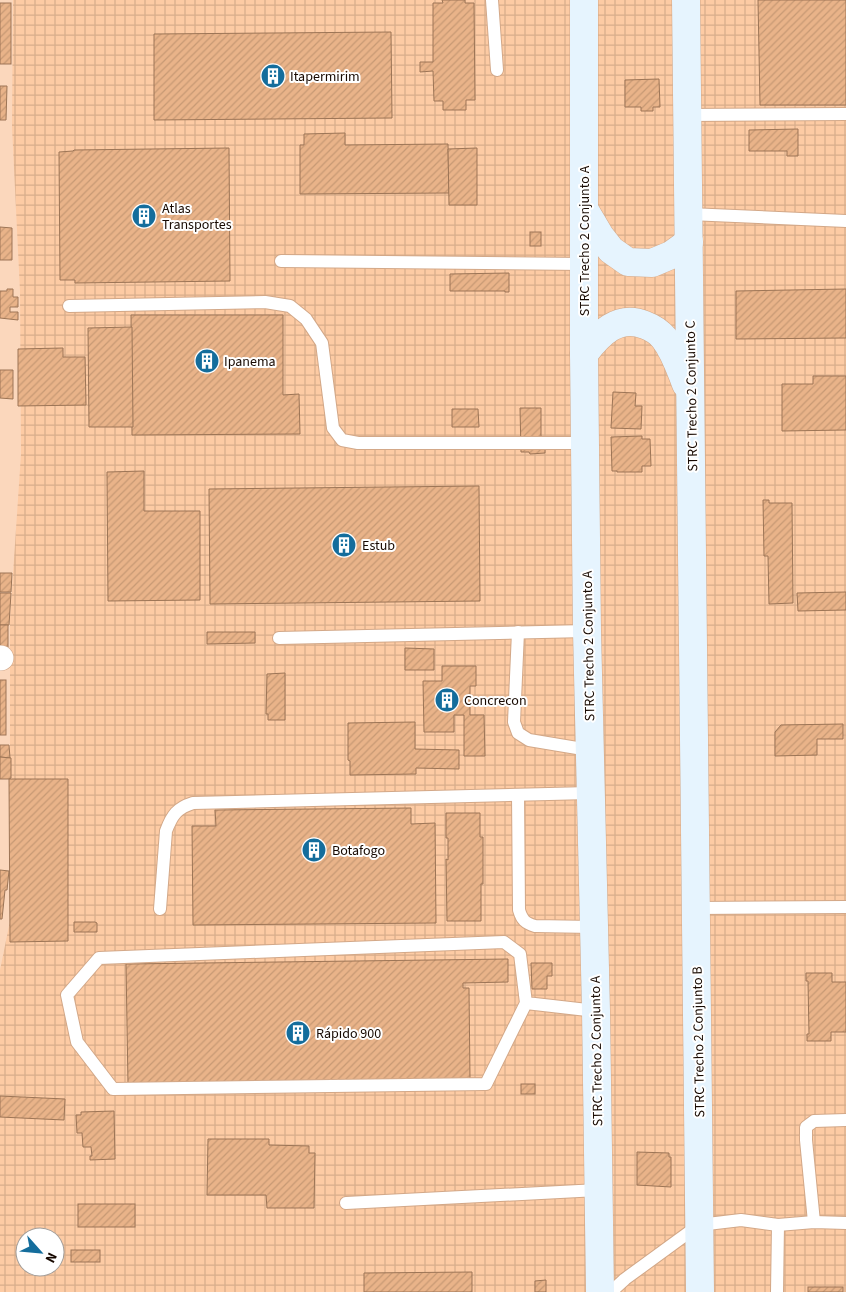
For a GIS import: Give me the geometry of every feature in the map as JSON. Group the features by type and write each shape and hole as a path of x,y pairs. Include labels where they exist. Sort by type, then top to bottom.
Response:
{"street":[{"name":"STRC Trecho 2 Conjunto A","path":"584,0 584,354 587,631 596,1010 600,1292"},
{"name":"STRC Trecho 2 Conjunto C","path":"686,0 696,791"},
{"path":"584,208 600,236 611,250 628,262 652,263 671,255 689,242"},
{"path":"584,354 596,339 609,328 623,322 642,323 657,330 663,337 675,357 691,395"},
{"name":"STRC Trecho 2 Conjunto B","path":"696,791 700,1292"}],"lane":[{"path":"492,0 496,70"},
{"path":"688,115 846,114"},
{"path":"689,214 846,221"},
{"path":"281,261 584,264"},
{"path":"69,306 265,302 290,306 306,319 322,343 333,428 342,440 358,443 585,443"},
{"path":"279,638 587,631"},
{"path":"518,632 514,722 518,733 530,740 590,750"},
{"path":"160,909 166,831 171,819 181,807 194,803 590,794"},
{"path":"518,795 519,910 521,919 527,924 535,926 594,927"},
{"path":"696,908 846,907"},
{"path":"504,942 520,954 526,1003 486,1084 114,1089 77,1042 67,995 98,958 504,942"},
{"path":"526,1003 596,1010"},
{"path":"814,1222 806,1127 814,1120 846,1120"},
{"path":"346,1203 598,1190"},
{"path":"611,1292 632,1273 699,1225 742,1220 778,1225 814,1222 846,1223"},
{"path":"778,1225 778,1292"}],"shaded area":[{"path":"13,0 846,0 846,1292 0,1292 0,970 10,921 10,619 21,454 20,291 12,127"}],"building":[{"path":"442,0 465,0 465,3 474,3 475,100 466,100 466,110 443,110 443,101 434,101 433,71 420,72 420,62 433,62 433,3 443,3"},
{"path":"758,0 846,0 846,105 760,105"},
{"path":"0,3 11,3 11,64 0,64"},
{"name":"Itapermirim","path":"391,32 392,118 154,120 154,34"},
{"path":"659,79 660,107 653,107 653,111 641,111 641,107 625,107 625,80"},
{"path":"0,86 7,86 6,120 0,120"},
{"path":"798,129 798,156 787,156 787,151 749,151 749,130"},
{"path":"345,133 345,145 448,144 449,193 300,194 300,145 304,145 304,134"},
{"name":"Atlas Transportes","path":"229,148 230,281 75,283 75,280 60,280 59,152 74,150"},
{"path":"477,148 477,205 449,205 448,149"},
{"path":"0,227 12,228 12,260 0,260"},
{"path":"530,232 541,232 541,246 530,246"},
{"path":"509,273 509,292 450,291 450,274"},
{"path":"7,289 13,289 13,297 18,297 18,307 10,307 10,312 18,312 18,320 0,318 0,291 7,291"},
{"path":"846,289 846,338 736,339 736,291"},
{"name":"Ipanema","path":"131,315 283,315 283,395 299,394 300,434 132,435"},
{"path":"132,327 133,427 89,427 88,328"},
{"path":"63,348 63,357 85,357 86,405 18,406 18,349"},
{"path":"0,370 13,370 13,399 0,398"},
{"path":"813,376 846,376 846,430 782,431 782,384 813,384"},
{"path":"613,392 636,393 635,406 642,406 641,429 611,428"},
{"path":"520,408 541,408 541,445 545,445 545,453 530,454 529,452 521,452"},
{"path":"452,409 478,409 479,427 452,427"},
{"path":"642,436 642,439 650,439 651,466 642,466 642,472 612,471 611,437"},
{"path":"144,471 144,511 200,511 200,600 108,601 107,472"},
{"name":"Estub","path":"479,486 480,601 210,604 209,489"},
{"path":"763,500 769,500 769,503 792,503 793,603 769,604 768,556 764,556"},
{"path":"0,573 12,573 11,592 0,592"},
{"path":"846,592 846,610 798,611 797,593"},
{"path":"0,593 11,593 9,625 0,625"},
{"path":"0,625 8,625 8,650 0,651"},
{"path":"207,632 255,632 255,643 207,644"},
{"path":"405,648 434,649 434,670 405,670"},
{"name":"Concrecon","path":"442,666 476,666 476,686 470,686 470,715 484,715 485,756 464,756 464,715 454,715 454,732 424,732 423,681 442,681"},
{"path":"285,673 285,720 268,720 268,714 266,714 267,674"},
{"path":"0,680 6,680 6,735 0,735"},
{"path":"415,722 415,749 459,750 459,769 416,768 416,774 350,775 348,723"},
{"path":"843,724 843,739 817,739 817,755 775,756 775,732 781,725"},
{"path":"0,745 9,745 10,758 0,757"},
{"path":"0,757 11,758 11,778 9,779 0,779"},
{"path":"9,779 68,779 68,941 10,942"},
{"name":"Botafogo","path":"411,808 411,824 435,823 436,923 193,925 192,826 216,826 215,810"},
{"path":"446,813 480,813 480,837 483,837 481,921 447,921 446,859 448,860 448,838 446,838"},
{"path":"0,870 9,871 2,919 0,919"},
{"path":"74,922 95,922 97,923 97,932 74,932"},
{"name":"Rápido 900","path":"508,959 508,982 463,983 463,988 469,988 470,1079 128,1084 126,964"},
{"path":"531,963 552,963 552,976 547,976 547,989 532,989"},
{"path":"806,973 832,973 832,982 846,982 846,1032 831,1032 831,1041 807,1041 807,1034 809,1034 808,981 806,981"},
{"path":"521,1084 535,1084 535,1094 521,1094"},
{"path":"0,1096 65,1099 64,1120 0,1117"},
{"path":"114,1111 115,1159 90,1160 90,1156 92,1156 91,1147 83,1147 82,1133 77,1133 76,1115 81,1115 81,1112"},
{"path":"208,1139 269,1139 269,1145 309,1146 309,1153 315,1153 314,1208 267,1208 266,1195 207,1195"},
{"path":"637,1152 669,1153 669,1157 671,1157 671,1187 637,1185"},
{"path":"78,1204 135,1204 135,1227 78,1227"},
{"path":"71,1250 100,1250 100,1262 71,1262"},
{"path":"472,1272 472,1292 364,1292 364,1273"},
{"path":"546,1280 546,1292 535,1292 535,1281"},
{"path":"808,1287 843,1287 843,1292 808,1292"}],"place":[{"name":"Itapermirim","path":"273,76"},
{"name":"Atlas Transportes","path":"144,216"},
{"name":"Ipanema","path":"207,361"},
{"name":"Estub","path":"344,545"},
{"name":"Concrecon","path":"447,700"},
{"name":"Botafogo","path":"314,850"},
{"name":"Rápido 900","path":"298,1033"}]}
